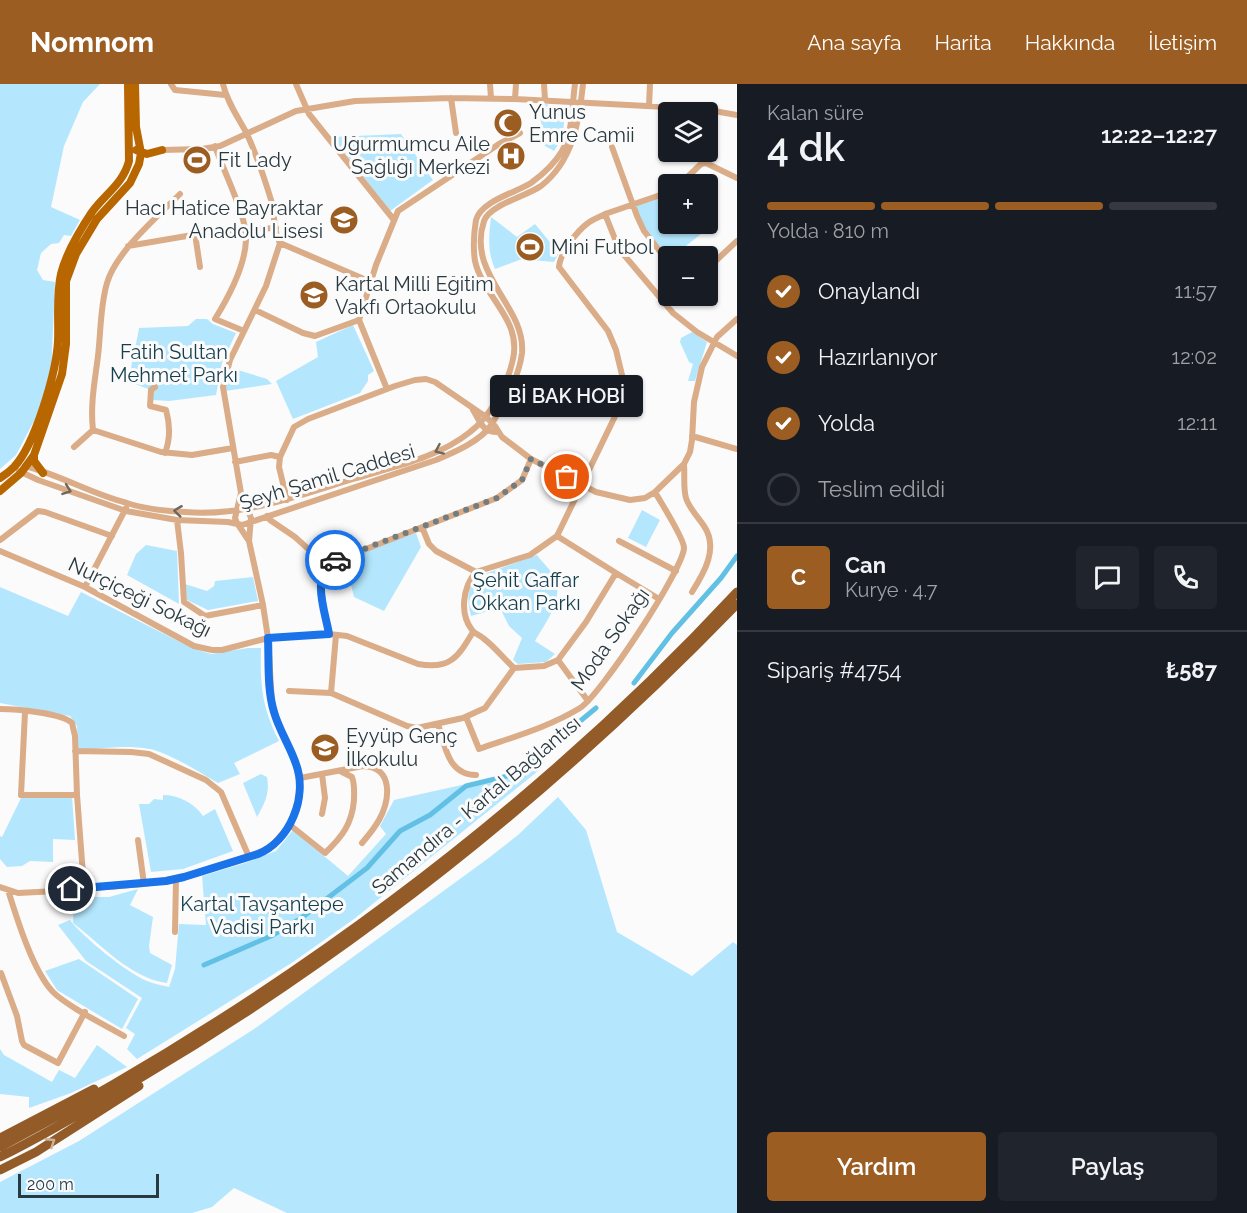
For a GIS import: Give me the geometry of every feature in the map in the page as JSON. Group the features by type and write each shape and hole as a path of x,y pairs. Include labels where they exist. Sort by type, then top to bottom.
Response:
{"highway":[{"name":"Samandıra - Kartal Bağlantısı","path":"0,1158 43,1136 182,1053 264,996 356,927 499,815 629,699 737,592"},
{"name":"Samandıra - Kartal Bağlantısı","path":"0,1147 142,1068 264,996 361,934 498,827 595,743 679,664 737,604"},
{"path":"2,1136 82,1096 164,1050 228,1010 264,996"},
{"path":"0,1170 36,1152 230,1028 264,996"}],"main road":[{"path":"0,478 21,468 54,372 58,344 57,308 61,274 70,250 92,213 122,181 129,161 128,84"},
{"path":"43,473 34,461 34,455 62,374 66,344 66,281 76,254 97,219 130,183 139,164 142,148 136,127 135,84"},
{"path":"128,120 132,143 142,148 162,150"},
{"path":"129,161 142,148"},
{"path":"0,491 34,455"}],"street":[{"path":"171,84 175,90 225,95"},
{"path":"223,84 225,95 247,135 272,205 276,237 280,243 371,282"},
{"path":"296,84 307,108 394,220"},
{"path":"490,84 491,98"},
{"path":"515,99 516,84"},
{"path":"544,84 545,100"},
{"name":"Şeyh Şamil Caddesi","path":"21,468 43,473 127,503 184,512 210,513 287,500 423,457 470,433 483,419 504,386 513,360 515,338 512,327 475,261 476,220 479,212 487,205 529,183 552,165 563,150 569,128 574,84"},
{"name":"Şeyh Şamil Caddesi","path":"21,468 126,511 177,520 245,524 436,460 465,446 493,423 520,366 522,337 518,323 497,292 484,261 481,245 483,222 487,215 496,209 539,187 558,168 570,149 583,84"},
{"path":"649,106 650,84"},
{"path":"451,98 456,133"},
{"path":"162,150 202,149 215,146 247,135 296,111 355,101 491,98 658,107"},
{"path":"718,113 737,115"},
{"path":"387,389 359,320 376,265 398,212 499,144 520,133"},
{"path":"215,146 245,230 246,241 231,293 215,319 244,331"},
{"path":"612,147 632,205 644,231 658,249"},
{"path":"690,174 701,164 706,163 737,178"},
{"path":"93,430 91,414 100,341 99,322 107,280 128,246 180,194"},
{"path":"616,573 586,622 558,660 544,666 514,668 484,639 473,632 464,603 465,591 476,572 530,555 557,536 621,404 622,375 616,350 608,331 586,300 562,273 560,260 589,222 658,196"},
{"path":"606,214 619,249 658,295"},
{"path":"128,246 195,234 276,228"},
{"path":"195,234 200,267"},
{"path":"718,259 737,241"},
{"path":"0,887 18,893 144,884 176,879 268,850 290,825 298,802 300,778 272,703 268,638 249,541 251,521 241,493 223,391 230,360 273,268 280,243"},
{"path":"667,306 685,324 737,356"},
{"path":"255,310 303,333 315,336 359,320"},
{"path":"287,500 279,467 280,457 294,427 308,419 387,389 414,380 426,379 435,382 471,407 483,419 493,423 497,432 531,459 597,492 630,500 645,498 655,492 684,464 690,452 697,384 702,367 717,337 737,319"},
{"path":"155,387 151,390 150,406 166,410 168,416 168,446 165,453"},
{"path":"483,419 481,427 486,431 497,432"},
{"path":"74,447 93,430"},
{"path":"93,430 165,453 192,455 233,448"},
{"path":"692,436 737,449"},
{"path":"235,462 271,455 280,457"},
{"path":"331,693 333,634 320,580 327,566 336,559 497,498 522,480 531,459"},
{"path":"684,464 686,498 706,530 710,543 705,573 692,592"},
{"name":"Moda Sokağı","path":"466,717 479,749 544,726 582,707 588,701 628,648 676,571 682,556 682,540 655,492"},
{"path":"241,493 236,510 237,523 249,541"},
{"path":"85,586 126,511 127,503"},
{"name":"Nurçiçeği Sokağı","path":"0,540 38,512 45,512 112,536"},
{"path":"267,516 327,566"},
{"path":"177,520 182,553 184,602 205,616 262,605"},
{"path":"422,527 429,544 436,551 476,572"},
{"path":"557,536 659,599"},
{"path":"619,541 676,571"},
{"name":"Nurçiçeği Sokağı","path":"0,551 85,586 194,646 212,650 222,650 268,638 333,634 347,636 418,664 430,666 443,665 456,658 473,632"},
{"path":"558,660 588,701"},
{"path":"289,691 331,693 407,726 417,728 466,717 485,708 514,668"},
{"path":"0,709 63,717 74,729 84,888"},
{"path":"25,712 21,795 77,795"},
{"path":"438,724 448,758 457,770 476,775"},
{"path":"75,752 149,754 206,780 221,792 249,857"},
{"path":"300,778 372,766 384,774 386,795 384,809 376,826 362,843"},
{"path":"290,825 325,853 339,839 349,826 352,817 355,784 352,777 339,771"},
{"path":"322,774 325,798 322,814"},
{"path":"138,840 144,884"},
{"path":"175,932 176,879"},
{"path":"8,890 17,919 44,982 55,994 124,1036"},
{"path":"1,973 17,1016 24,1045 58,1063 85,1012"}],"green space":[{"path":"0,84 100,84 83,102 64,146 51,207 80,220 71,236 64,235 59,243 51,244 41,253 37,270 43,280 55,282 51,375 35,419 16,455 0,469"},
{"path":"545,104 560,107 564,118 562,135 554,151 542,142 540,115"},
{"path":"401,134 433,180 390,211 332,137"},
{"path":"658,197 658,234 701,234 686,246 658,246 647,234 632,205"},
{"path":"491,217 517,237 535,224 559,253 554,262 522,259 495,269 489,237"},
{"name":"Fatih Sultan Mehmet Parkı","path":"196,319 207,319 213,324 236,333 222,363 216,395 169,401 153,400 148,389 130,382 139,328 188,326"},
{"path":"353,325 374,371 368,375 368,381 360,393 293,419 276,381 318,357 316,342"},
{"path":"692,332 707,342 695,381 688,381 693,364 689,362 680,342 681,338"},
{"path":"228,367 267,379 272,384 225,391"},
{"path":"642,510 660,520 646,547 628,538"},
{"path":"416,533 421,547 384,611 354,597 348,572 324,576 334,562"},
{"path":"146,545 177,551 179,604 127,575 136,554"},
{"name":"Şehit Gaffar Okkan Parkı","path":"537,555 555,578 557,595 552,611 535,641 555,654 546,662 518,664 513,660 522,638 509,626 500,608 471,616 469,595 472,585 479,576"},
{"path":"253,577 258,601 208,610 187,600 185,584 207,591 214,586 215,581"},
{"path":"0,587 68,616 81,592 192,648 211,654 261,648 263,696 279,741 234,763 240,774 218,783 178,760 146,748 127,747 78,751 77,726 70,716 0,703"},
{"name":"Kartal Tavşantepe Vadisi Parkı","path":"543,767 354,919 293,962 137,1059 127,1049 135,1034 126,1028 142,998 86,961 58,925 70,920 117,963 138,977 169,987 175,969 179,924 206,925 202,876 276,851 293,830 348,876 386,834 380,826 394,800"},
{"path":"261,774 267,777 268,788 257,817 243,783"},
{"path":"163,795 175,796 186,801 203,816 215,809 233,851 183,869 151,872 139,804 149,804 154,799 163,800"},
{"path":"72,796 75,840 53,839 53,862 30,861 22,866 7,867 0,859 0,836 2,837 21,798"},
{"path":"558,797 586,830 617,932 692,976 733,942 737,945 737,1213 287,1213 234,1188 212,1207 192,1213 0,1213 0,1182 79,1141 257,1027 490,857 518,835"},
{"path":"138,889 130,905 153,917 150,953 172,965 167,983 141,975 129,968 73,923 74,897 109,897"},
{"path":"79,959 138,999 122,1029 57,990 45,971"},
{"path":"97,1045 127,1067 71,1093 29,1108 29,1097 0,1094 0,1049 4,1055 52,1082 59,1070 75,1078"}],"waterway":[{"path":"634,683 672,633 721,578 737,556"},
{"path":"204,965 271,936 300,919 367,868 400,831 430,815 466,786 511,775 596,708"}],"way so far":[{"path":"335,560 497,498 522,480 531,459 567,477"}],"place":[{"name":"Yunus Emre Camii","path":"508,123"},
{"name":"Uğurmumcu Aile Sağlığı Merkezi","path":"511,156"},
{"name":"Fit Lady","path":"197,160"},
{"name":"Hacı Hatice Bayraktar Anadolu Lisesi","path":"344,220"},
{"name":"Mini Futbol","path":"530,247"},
{"name":"Kartal Milli Eğitim Vakfı Ortaokulu","path":"314,295"},
{"name":"Bİ BAK HOBİ","path":"567,477"},
{"name":"Eyyüp Genç İlkokulu","path":"325,748"}],"route":[{"path":"71,889 144,884 184,877 268,850 280,838 294,815 300,790 300,778 297,765 274,712 268,638 329,634 320,580 325,567 335,560"}]}
